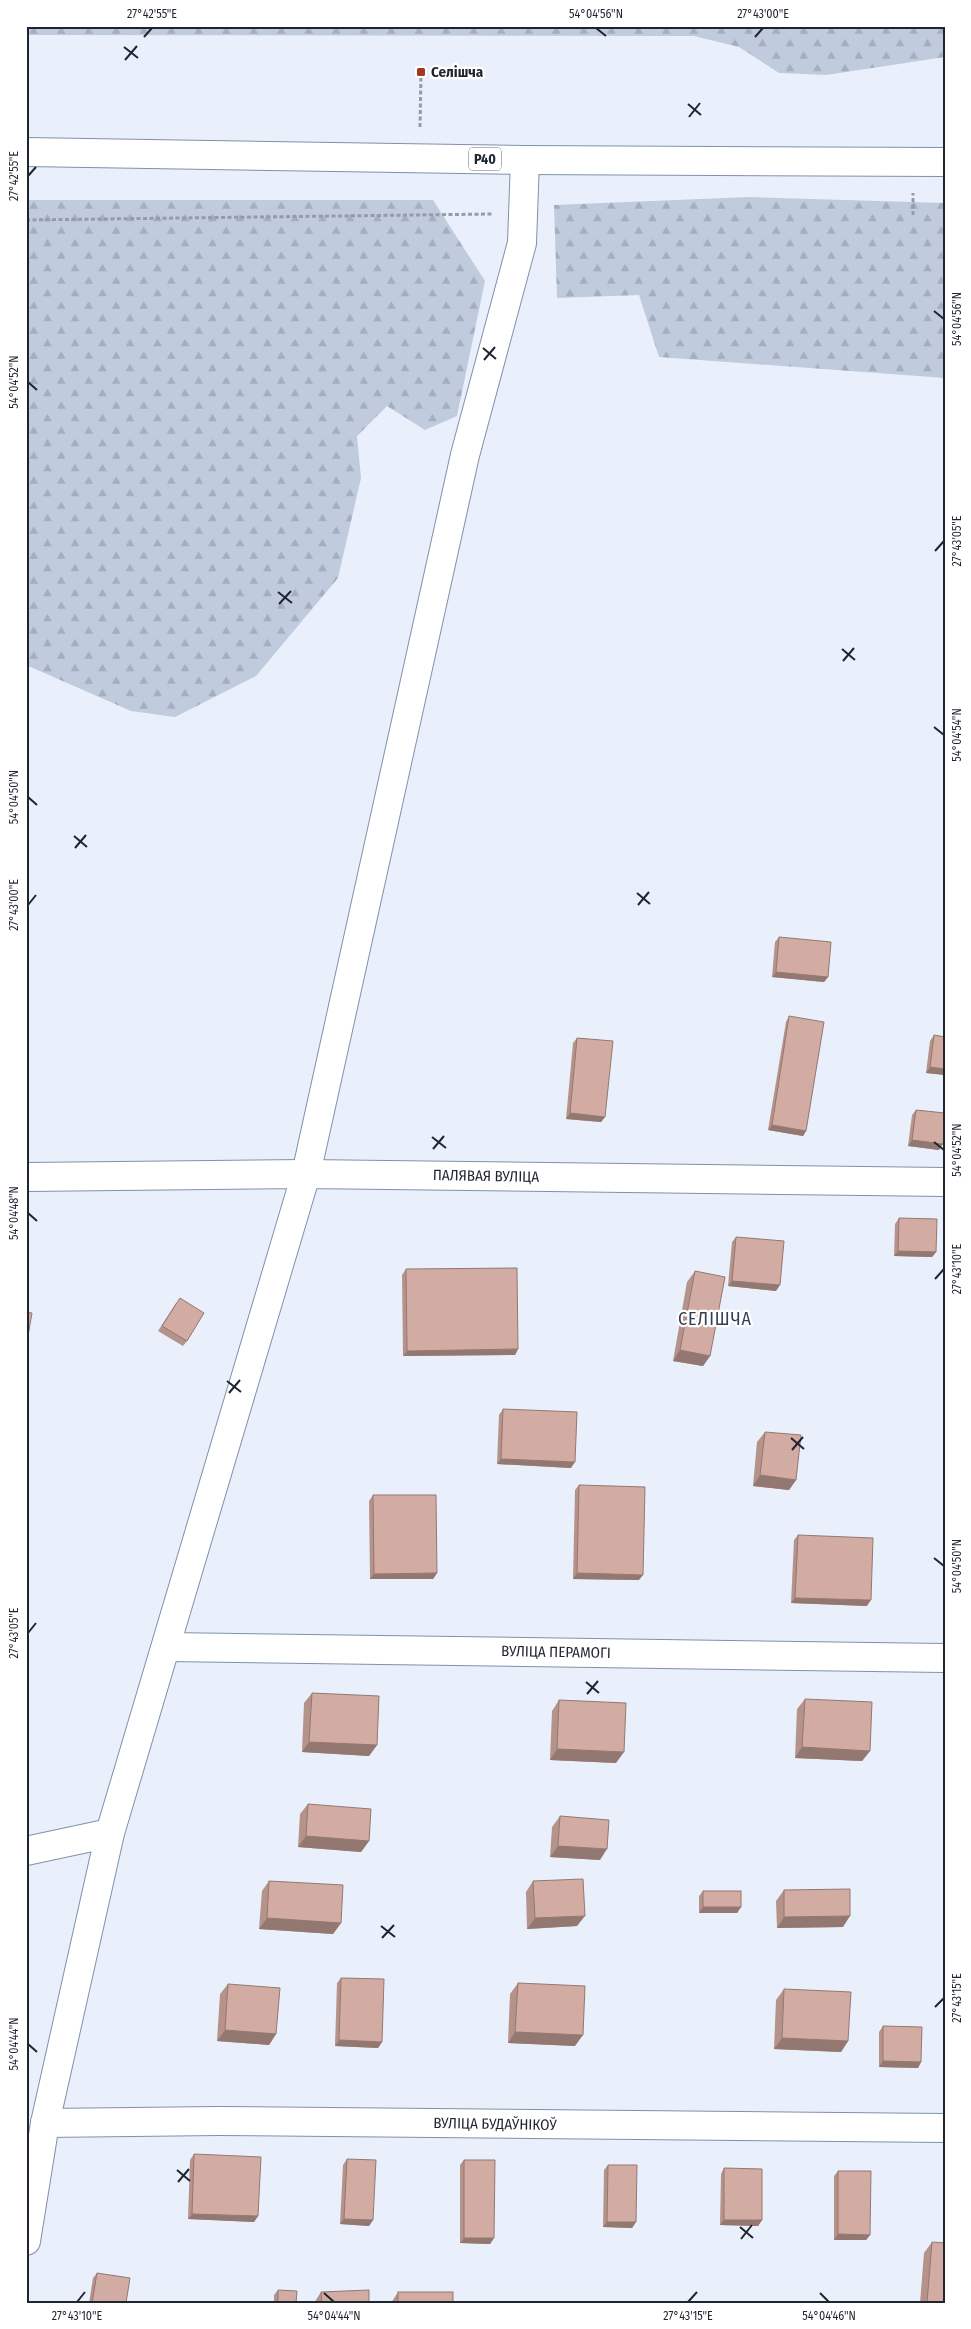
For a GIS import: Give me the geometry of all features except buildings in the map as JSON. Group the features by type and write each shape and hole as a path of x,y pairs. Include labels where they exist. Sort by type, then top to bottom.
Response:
{"street":[{"name":"Р40","path":"26,152 524,160 945,162"},
{"path":"26,2241 31,2184 110,1833 167,1647 306,1174 465,455 522,244 524,160"},
{"name":"ПАЛЯВАЯ ВУЛІЦА","path":"26,1177 306,1174 945,1182"},
{"name":"ВУЛІЦА ПЕРАМОГІ","path":"167,1647 945,1658"},
{"path":"26,1850 110,1833"},
{"name":"ВУЛІЦА БУДАЎНІКОЎ","path":"45,2122 238,2121 945,2128"}],"path":[{"path":"419,158 421,72"},
{"path":"26,220 377,217 523,213"}],"green space":[{"path":"26,26 945,26 945,57 826,75 779,73 739,47 694,36 26,35"},
{"path":"749,197 945,203 945,378 659,357 639,295 557,298 554,205"},
{"path":"26,200 433,200 485,281 457,416 425,430 387,406 357,436 361,478 338,578 256,676 175,717 131,711 26,665"}],"place":[{"name":"Селішча","path":"421,72"}],"district":[{"name":"СЕЛІШЧА","path":"715,1319"}]}
